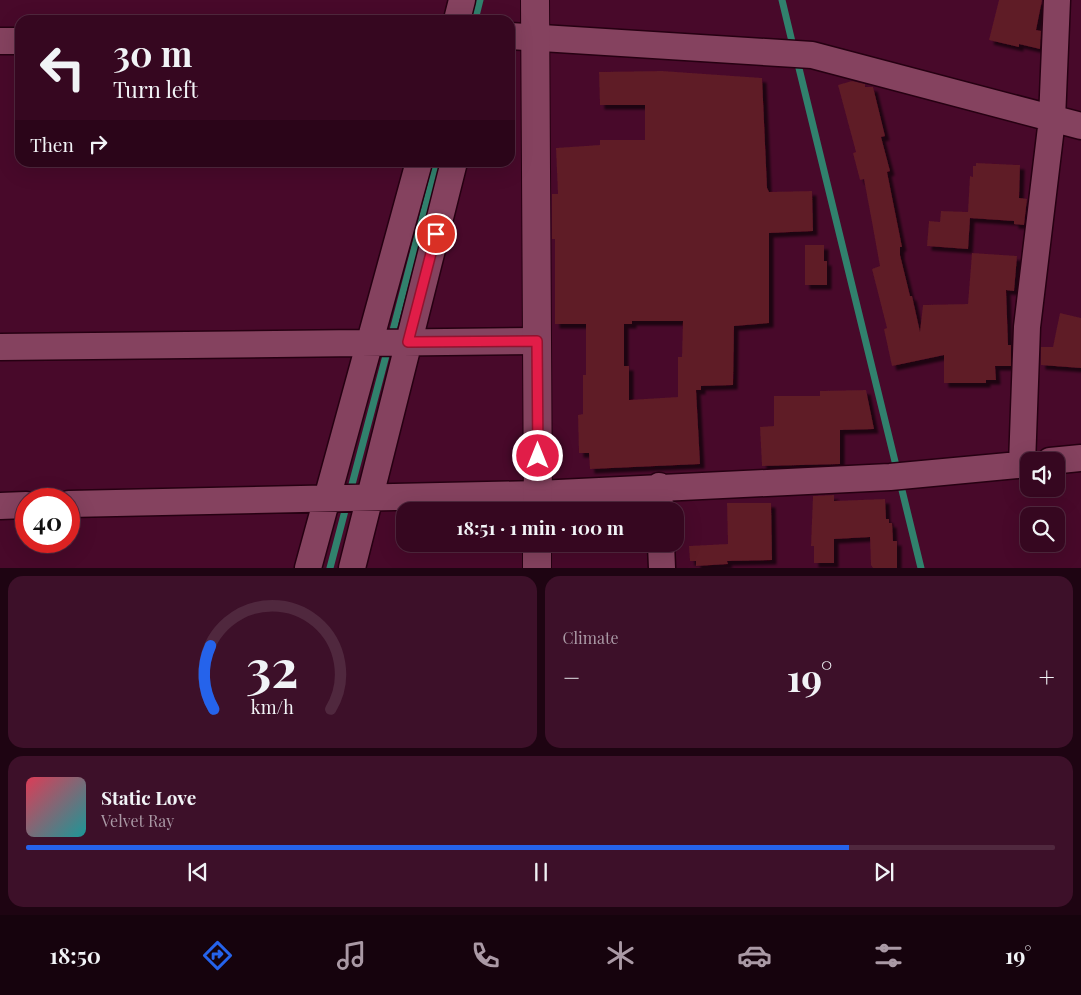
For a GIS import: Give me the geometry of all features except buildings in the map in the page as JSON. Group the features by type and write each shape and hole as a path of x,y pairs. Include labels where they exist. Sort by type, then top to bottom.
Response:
{"street":[{"path":"458,15 462,0"},
{"path":"535,0 523,37 537,341 538,502"},
{"path":"1025,452 1027,327 1052,118 1057,0"},
{"path":"523,37 812,55 1081,126"},
{"path":"0,41 15,40"},
{"path":"352,568 349,498 390,342 418,167"},
{"path":"308,568 349,498 390,342 452,167"},
{"path":"0,347 537,341"},
{"path":"1065,460 1081,458"},
{"path":"568,502 660,499 1020,464"},
{"path":"80,504 349,498 500,502"},
{"path":"0,506 15,505"},
{"path":"537,552 537,568"},
{"path":"661,552 662,568"}],"waterway":[{"path":"476,15 480,0"},
{"path":"782,0 794,50"},
{"path":"797,60 921,568"},
{"path":"391,338 436,167"},
{"path":"350,492 388,348"},
{"path":"330,568 347,503"}],"route":[{"path":"436,234 408,342 537,341 538,456"}]}
